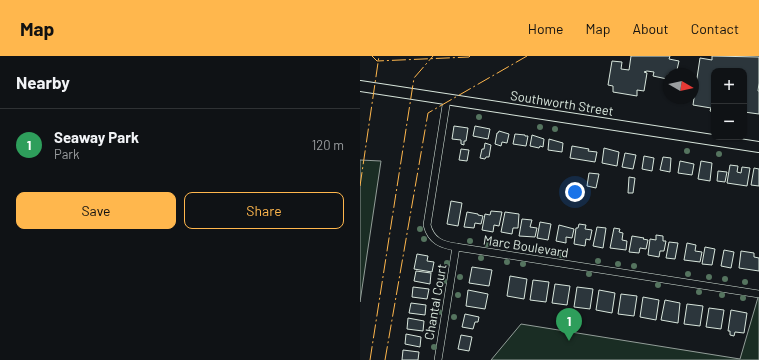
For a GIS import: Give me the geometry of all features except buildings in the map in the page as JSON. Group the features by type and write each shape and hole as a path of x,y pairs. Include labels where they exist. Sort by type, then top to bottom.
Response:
{"main road":[{"name":"Southworth Street","path":"360,86 759,147"}],"street":[{"name":"Marc Boulevard","path":"447,99 427,225 429,233 440,243 456,247 759,294"},
{"name":"Chantal Court","path":"438,360 456,247"}],"green space":[{"path":"360,160 381,161 360,302"},
{"path":"759,294 759,360 491,360 521,324 740,359"}],"power":[{"path":"372,56 377,61 470,56"},
{"path":"360,186 379,56"},
{"path":"370,360 414,78 433,56"},
{"path":"385,360 428,113 527,56"}],"place":[{"name":"Seaway Park","path":"569,341"}]}
